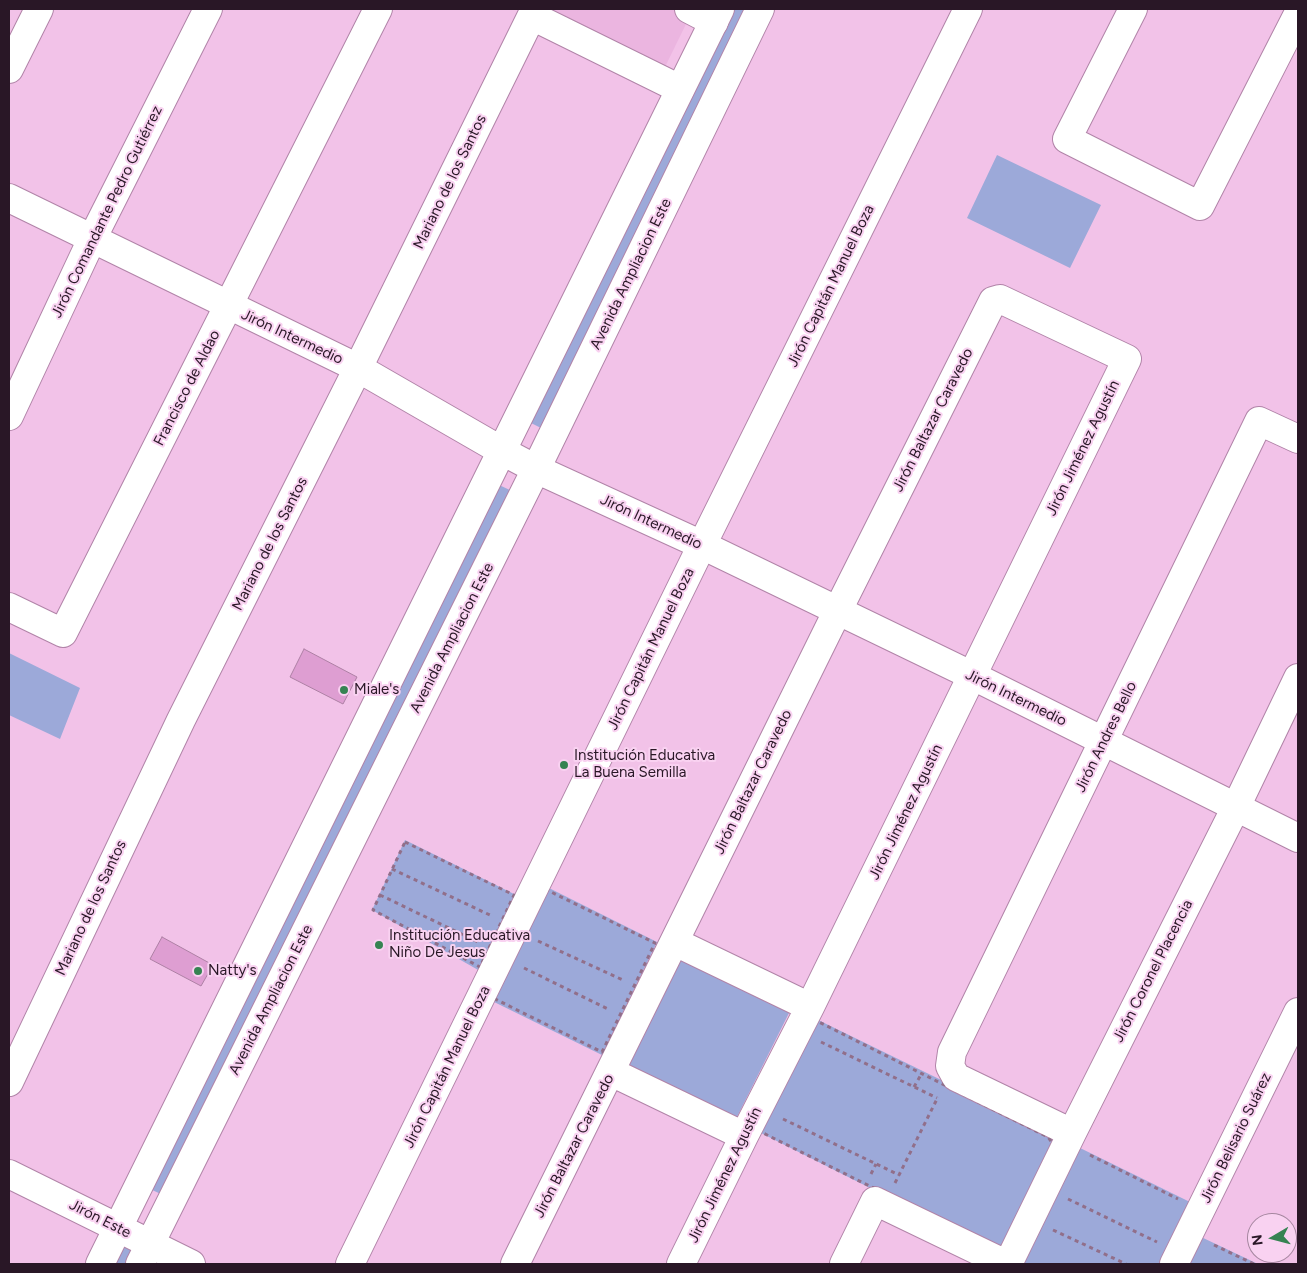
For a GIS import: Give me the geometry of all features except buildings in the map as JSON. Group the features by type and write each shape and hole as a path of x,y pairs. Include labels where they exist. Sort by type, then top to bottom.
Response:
{"street":[{"path":"9,69 39,9"},
{"name":"Jirón Comandante Pedro Gutiérrez","path":"9,416 92,239 208,9"},
{"name":"Francisco de Aldao","path":"9,607 63,633 378,9"},
{"path":"100,1264 717,15 688,9"},
{"name":"Avenida Ampliacion Este","path":"145,1254 536,469 760,9"},
{"name":"Jirón Capitán Manuel Boza","path":"350,1264 702,545 968,9"},
{"path":"1133,9 1067,139 1200,206 1298,14"},
{"path":"534,13 680,89"},
{"name":"Mariano de los Santos","path":"9,1082 181,720 534,13"},
{"name":"Jirón Intermedio","path":"9,198 358,368 536,469 702,545 837,612 973,676 1298,838"},
{"name":"Jirón Jiménez Agustín","path":"681,1264 811,1013 1127,359 1000,299 993,301"},
{"name":"Jirón Baltazar Caravedo","path":"515,1264 606,1062 665,942 837,612 993,301"},
{"name":"Jirón Andres Bello","path":"1078,1143 956,1077 950,1066 952,1052 1259,421 1298,439"},
{"name":"Jirón Coronel Placencia","path":"1007,1264 1078,1143 1298,678"},
{"path":"665,942 811,1013"},
{"name":"Jirón Belisario Suárez","path":"1174,1264 1298,1012"},
{"path":"606,1062 750,1133"},
{"name":"Jirón Este","path":"9,1174 118,1228 145,1254 191,1264"},
{"path":"844,1264 882,1199 1007,1264"}],"path":[{"path":"405,842 514,895 480,967 374,910 380,895 405,842"},
{"path":"392,869 493,916"},
{"path":"545,890 665,942"},
{"path":"380,895 490,948"},
{"path":"523,934 634,985"},
{"path":"510,962 620,1015"},
{"path":"492,998 606,1062"},
{"path":"750,1133 882,1199 996,1249 1003,1247 1053,1144 1048,1137 922,1073 811,1013"},
{"path":"805,1034 937,1098"},
{"path":"914,1087 922,1073"},
{"path":"882,1199 899,1175 945,1085"},
{"path":"775,1115 899,1175"},
{"path":"1078,1143 1187,1203"},
{"path":"1064,1198 1158,1242"},
{"path":"1049,1228 1126,1264"},
{"path":"1209,1243 1254,1264"}],"shaded area":[{"path":"555,9 674,9 690,16 663,71 550,19"},
{"path":"730,9 752,9 545,430 527,421"},
{"path":"997,155 1101,205 1070,268 967,218"},
{"path":"497,484 514,492 165,1196 148,1188"},
{"path":"9,653 80,688 60,739 9,715"},
{"path":"405,840 516,895 480,971 372,910"},
{"path":"545,886 657,942 602,1055 490,1000"},
{"path":"679,956 790,1011 736,1119 626,1070"},
{"path":"812,1017 1052,1134 1055,1139 1003,1250 995,1251 755,1130"},
{"path":"1076,1146 1190,1202 1159,1264 1025,1264 1020,1262"},
{"path":"1199,1236 1247,1259 1247,1263 1258,1264 1185,1264"},
{"path":"120,1241 139,1251 132,1264 109,1264"}],"place":[{"name":"Miale's","path":"344,690"},
{"name":"Institución Educativa La Buena Semilla","path":"564,765"},
{"name":"Institución Educativa Niño De Jesus","path":"379,945"},
{"name":"Natty's","path":"198,971"}]}
